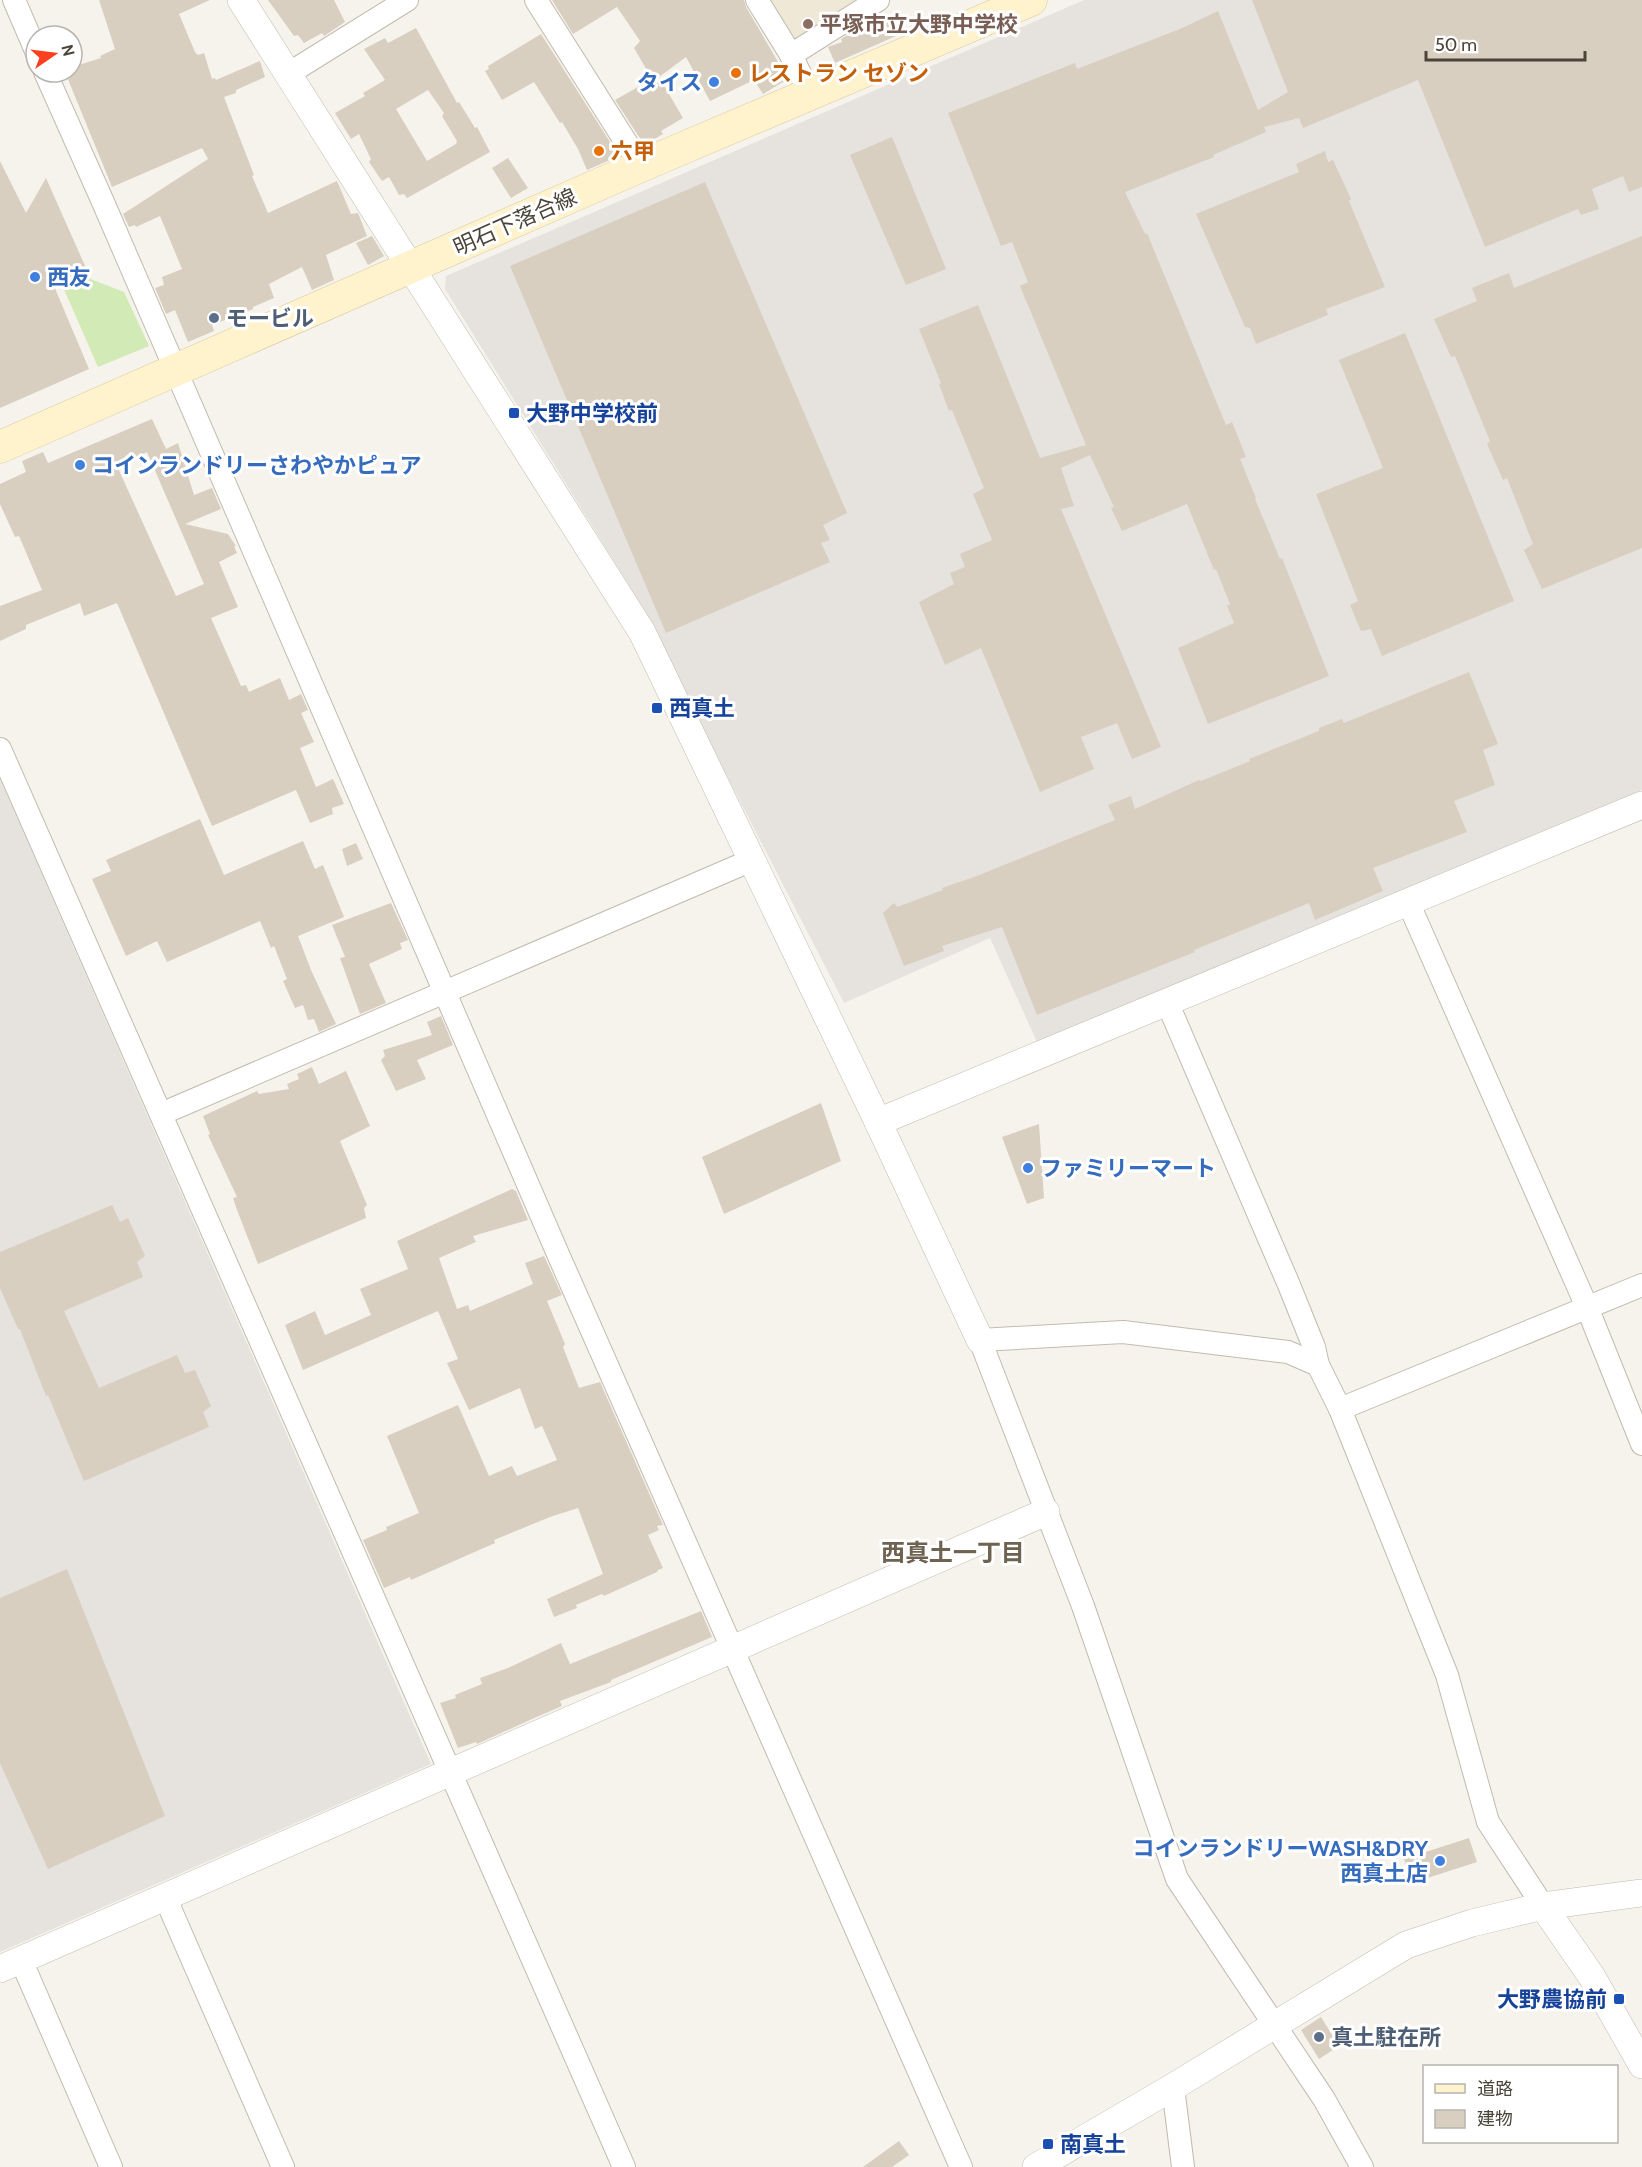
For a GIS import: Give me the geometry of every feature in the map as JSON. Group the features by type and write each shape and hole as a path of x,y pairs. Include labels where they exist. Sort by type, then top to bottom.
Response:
{"main road":[{"name":"明石下落合線","path":"0,447 641,166 1031,0"}],"street":[{"path":"14,0 24,24"},
{"path":"241,0 642,632 878,1122 980,1340 1083,1606 1177,1879 1324,2099 1362,2167"},
{"path":"288,74 407,0"},
{"path":"536,0 641,166"},
{"path":"757,0 791,55 810,94"},
{"path":"791,55 878,0"},
{"path":"50,84 553,1243 961,2167"},
{"path":"0,749 624,2167"},
{"path":"878,1122 1642,805"},
{"path":"161,1114 752,860"},
{"path":"1408,902 1587,1307 1642,1444"},
{"path":"1167,1002 1289,1285 1314,1347 1318,1365 1340,1409 1447,1675 1488,1822 1592,1977 1642,2065"},
{"path":"1340,1409 1642,1285"},
{"path":"980,1340 1123,1332 1288,1352 1318,1365"},
{"path":"111,2167 10,1964 1046,1512"},
{"path":"1036,2167 1406,1946 1472,1923 1543,1906 1642,1893"},
{"path":"165,1897 283,2167"},
{"path":"1173,2087 1183,2167"}],"shaded area":[{"name":"平塚市立大野中学校","path":"766,0 872,0 796,49"},
{"path":"1084,0 1642,0 1642,790 1037,1042 990,938 844,1003 657,640 655,627 445,289 446,276"},
{"path":"0,779 431,1764 0,1952"}],"green space":[{"path":"88,278 124,292 149,346 98,367 63,287"}],"building":[{"path":"99,0 210,0 179,14 195,52 198,55 204,53 212,79 216,80 260,61 265,77 224,97 254,175 252,176 268,213 337,181 351,214 358,213 367,236 326,255 334,280 312,290 302,267 269,284 274,298 212,325 214,331 188,342 175,310 166,314 155,288 164,285 162,277 182,269 160,216 136,227 135,225 129,227 123,214 208,159 202,148 112,187 70,84 84,84 84,63 101,58 100,56 115,49"},
{"path":"268,0 334,0 345,22 324,36 322,33 304,43 298,35 294,36"},
{"path":"552,0 744,0 788,79 763,94 754,80 710,101 686,57 659,77 683,118 661,131 663,134 646,144 643,143 615,100 652,79 634,48 640,41 617,7 573,34"},
{"path":"1252,0 1642,0 1642,187 1629,192 1623,176 1592,189 1599,209 1581,215 1578,209 1485,247 1418,80 1303,128 1299,118 1264,127 1266,132 1213,155 1214,157 1125,192 1145,234 1147,233 1226,425 1232,422 1246,457 1240,459 1255,499 1280,559 1282,558 1329,676 1208,724 1178,648 1234,623 1227,606 1230,604 1216,569 1214,570 1187,504 1122,531 1111,508 1114,507 1090,455 1061,468 1074,506 1061,509 1161,747 1132,759 1117,723 1081,737 1094,769 1040,792 981,648 945,665 919,602 954,584 950,573 965,567 960,554 992,540 973,494 984,488 952,410 949,411 939,384 941,383 919,329 978,305 1040,458 1086,445 1020,286 1028,282 1012,242 1001,246 948,113 1075,63 1077,69 1180,29 1218,11 1258,110 1288,92"},
{"path":"890,18 896,36 835,63 828,47 842,42 841,39 859,28"},
{"path":"416,28 457,103 459,102 475,128 477,127 490,152 407,198 404,194 399,195 389,177 382,181 369,162 371,159 359,134 351,139 335,113 365,96 363,93 385,80 364,49 385,38 388,43","holes":["428,90 444,113 442,116 457,141 456,144 427,161 396,109"]},
{"path":"541,34 619,156 587,170 562,122 560,123 534,82 502,100 485,71 489,69 488,66"},
{"path":"892,137 946,269 906,285 850,155"},
{"path":"1325,151 1328,162 1333,160 1351,199 1349,201 1385,287 1326,309 1328,315 1256,344 1250,328 1245,327 1196,214 1299,172 1296,164"},
{"path":"508,158 528,188 511,198 492,168"},
{"name":"西友","path":"0,161 26,213 46,178 86,268 54,286 89,369 0,408"},
{"path":"705,182 847,513 823,525 830,540 821,543 830,562 666,633 510,266"},
{"path":"372,236 384,256 368,265 356,243"},
{"path":"1642,236 1642,548 1542,589 1524,550 1533,544 1507,478 1503,480 1487,444 1490,441 1455,356 1451,357 1434,319 1477,301 1472,288 1509,273 1514,288"},
{"path":"1405,333 1514,601 1382,656 1371,629 1361,631 1350,605 1358,601 1316,494 1383,468 1339,360"},
{"path":"152,419 166,449 178,443 194,495 212,488 221,509 185,524 228,534 236,546 234,546 237,553 219,562 238,607 211,618 241,686 246,685 249,692 280,678 289,700 301,694 308,710 301,713 314,742 300,748 316,787 333,779 344,804 332,808 333,814 310,823 296,790 212,826 117,603 84,616 80,603 26,625 26,629 0,641 0,606 42,590 19,536 15,537 0,504 0,484 26,472 22,461 43,452 48,463","holes":["147,452 204,584 176,596 117,466"]},
{"path":"1469,672 1498,744 1483,750 1495,785 1454,801 1467,832 1373,868 1383,891 1315,920 1309,903 1194,950 1195,952 1037,1015 1002,927 942,946 944,951 904,966 883,913 894,903 897,907 943,890 942,888 1115,820 1108,805 1131,796 1135,809 1319,731 1319,728 1342,719 1344,723"},
{"path":"200,819 224,875 303,841 315,869 323,865 344,917 298,936 336,1024 319,1032 314,1019 308,1020 303,1005 295,1008 283,981 287,979 274,946 271,948 260,921 167,962 157,941 126,956 92,879 111,871 106,860"},
{"path":"356,843 363,859 347,866 342,849"},
{"path":"391,903 408,940 400,943 402,949 369,964 386,1003 360,1014 340,958 345,957 332,925"},
{"path":"441,1016 453,1045 417,1060 426,1079 396,1091 381,1060 385,1056 383,1050 432,1035 427,1022"},
{"path":"312,1067 319,1084 346,1071 370,1126 340,1141 367,1205 364,1208 366,1218 258,1264 233,1198 237,1197 208,1135 210,1134 203,1116 257,1091 259,1094 289,1089 287,1084 299,1079 297,1074"},
{"path":"821,1103 841,1161 724,1214 702,1157"},
{"name":"ファミリーマート","path":"1039,1124 1044,1198 1027,1204 1002,1137"},
{"path":"512,1189 516,1191 528,1220 473,1236 476,1242 439,1258 457,1309 468,1305 470,1311 533,1284 525,1263 544,1256 562,1295 547,1301 565,1344 563,1347 579,1388 600,1382 663,1525 657,1526 659,1530 648,1535 663,1568 604,1596 602,1594 576,1605 577,1608 554,1617 547,1599 603,1574 578,1508 494,1540 495,1543 411,1580 410,1577 384,1588 363,1540 419,1513 387,1436 458,1405 489,1476 512,1466 517,1476 557,1460 542,1426 535,1429 520,1388 469,1410 447,1363 458,1359 438,1311 303,1370 285,1325 315,1311 325,1335 371,1315 360,1289 408,1269 397,1241"},
{"path":"112,1205 120,1222 128,1218 145,1256 137,1262 143,1277 64,1311 99,1388 177,1355 185,1373 195,1370 211,1406 203,1412 209,1427 84,1481 48,1395 46,1396 20,1329 0,1288 0,1252"},
{"path":"67,1569 165,1816 48,1869 0,1763 0,1598"},
{"path":"701,1611 712,1637 611,1680 611,1682 560,1701 562,1706 477,1744 476,1742 458,1748 440,1703 456,1698 455,1695 482,1684 480,1678 508,1668 561,1643 570,1664"},
{"name":"コインランドリーWASH&DRY 西真土店","path":"1469,1838 1477,1862 1412,1883 1404,1859"},
{"name":"真土駐在所","path":"1321,2017 1339,2046 1319,2059 1301,2030"},
{"path":"899,2141 909,2155 892,2167 863,2167"}],"place":[{"name":"平塚市立大野中学校","path":"808,24"},
{"name":"レストラン セゾン","path":"736,73"},
{"name":"タイス","path":"714,82"},
{"name":"六甲","path":"599,151"},
{"name":"西友","path":"35,277"},
{"name":"モービル","path":"214,318"},
{"name":"大野中学校前","path":"514,413"},
{"name":"コインランドリーさわやかピュア","path":"80,465"},
{"name":"西真土","path":"657,708"},
{"name":"ファミリーマート","path":"1028,1168"},
{"name":"コインランドリーWASH&DRY 西真土店","path":"1440,1861"},
{"name":"大野農協前","path":"1619,1999"},
{"name":"真土駐在所","path":"1319,2037"},
{"name":"南真土","path":"1048,2144"}],"district":[{"name":"西真土一丁目","path":"953,1552"}]}
